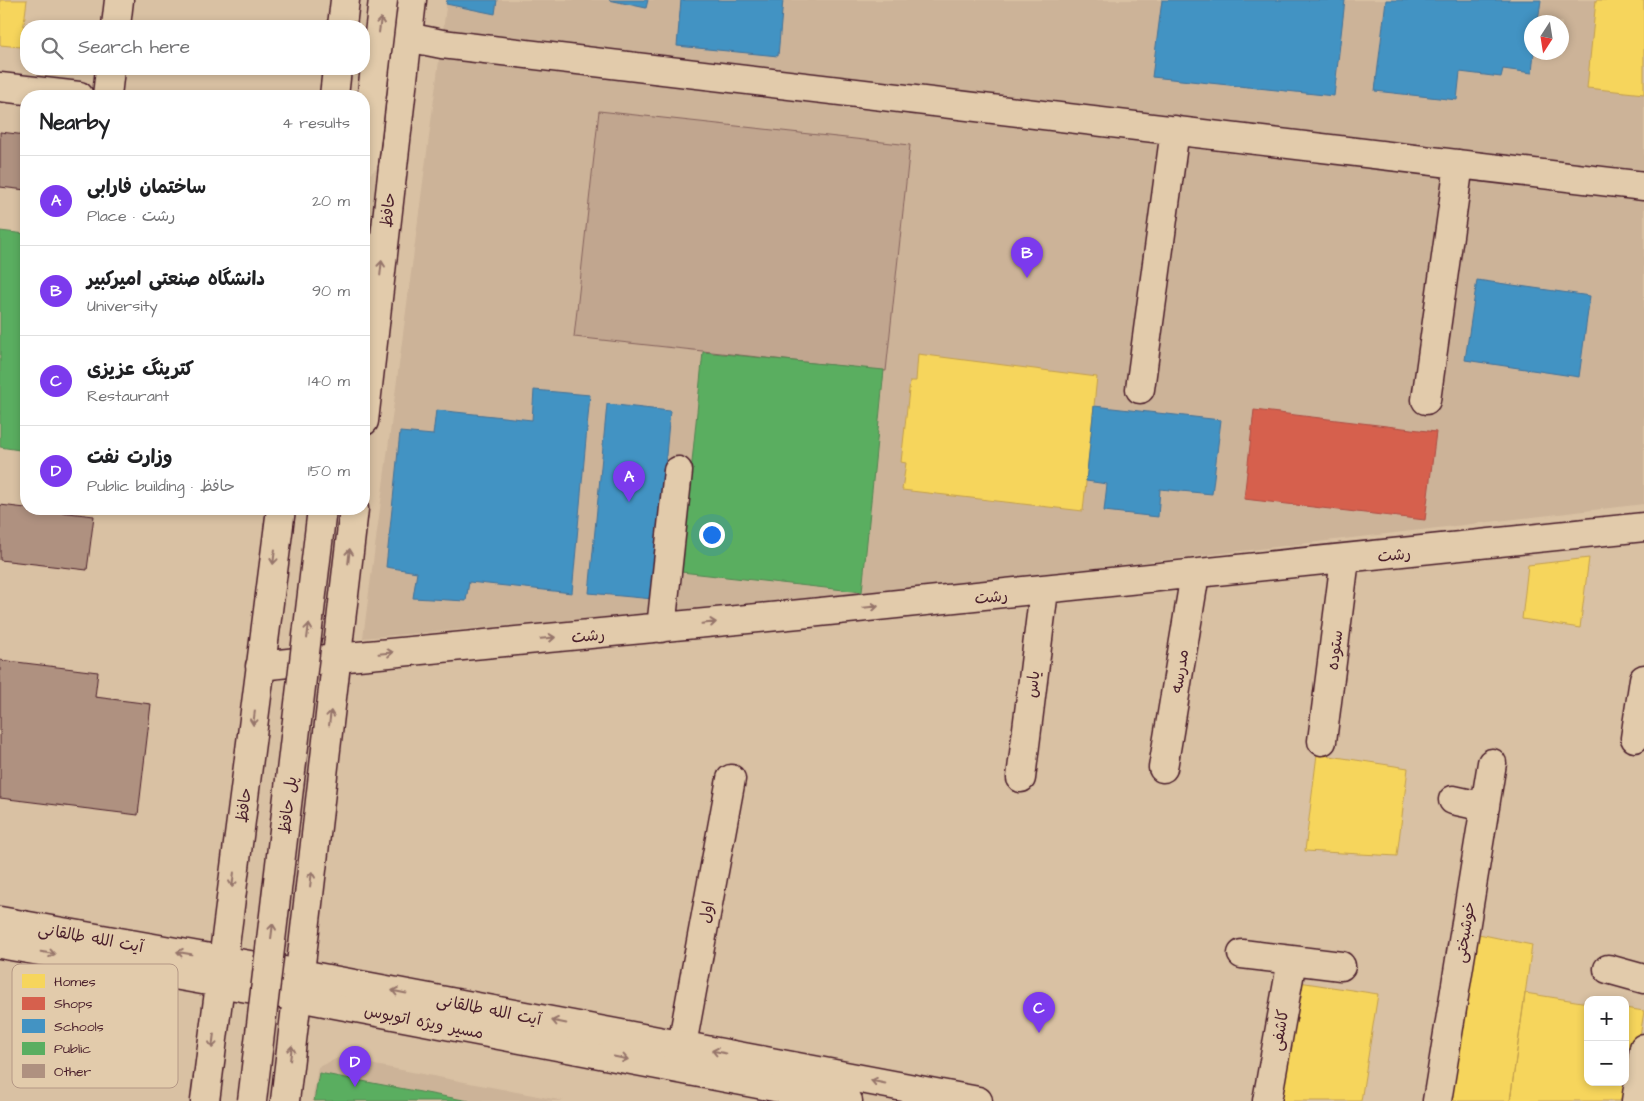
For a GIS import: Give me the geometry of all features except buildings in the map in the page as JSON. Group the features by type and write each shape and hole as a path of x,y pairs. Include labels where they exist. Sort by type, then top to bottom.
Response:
{"main road":[{"path":"117,20 119,0"},
{"path":"343,20 345,0"},
{"path":"370,110 383,0"},
{"name":"حافظ","path":"370,367 412,0"},
{"path":"407,37 452,45 1644,186"},
{"path":"108,90 109,75"},
{"path":"0,86 32,90"},
{"path":"370,113 384,109 394,100 402,86"},
{"path":"1140,389 1175,130"},
{"path":"370,131 396,134"},
{"path":"1426,400 1460,164"},
{"path":"661,628 678,471"},
{"name":"حافظ","path":"205,1101 280,515"},
{"name":"پل حافظ","path":"252,1101 321,515"},
{"path":"285,1101 353,515"},
{"name":"رشت","path":"260,666 1044,590 1644,527"},
{"name":"ستوده","path":"1322,741 1345,559"},
{"name":"مدرسه","path":"1163,768 1195,574"},
{"name":"یاس","path":"1021,778 1044,590"},
{"path":"1635,738 1644,678"},
{"name":"خوشبختی","path":"1437,1101 1492,763"},
{"name":"اول","path":"682,1046 731,779"},
{"path":"1453,800 1485,807"},
{"name":"آیت الله طالقانی","path":"0,921 222,972 682,1046 978,1101"},
{"path":"0,944 159,964"},
{"path":"1242,954 1341,966"},
{"name":"کاشفی","path":"1267,1101 1292,960"},
{"path":"178,966 222,972"},
{"path":"1608,969 1644,979"},
{"name":"مسیر ویژه اتوبوس","path":"299,985 848,1101"},
{"path":"1636,1101 1644,1048"}],"shaded area":[{"path":"447,0 1644,0 1644,504 864,595 363,638"},
{"path":"599,111 910,145 886,371 574,337"},
{"path":"338,1058 564,1101 312,1101 318,1067"}],"place":[{"name":"دانشگاه صنعتی امیرکبیر","path":"1027,278"},
{"name":"ساختمان فارابی","path":"629,502"},
{"name":"کترینگ عزیزی","path":"1039,1033"},
{"name":"وزارت نفت","path":"355,1087"}]}
